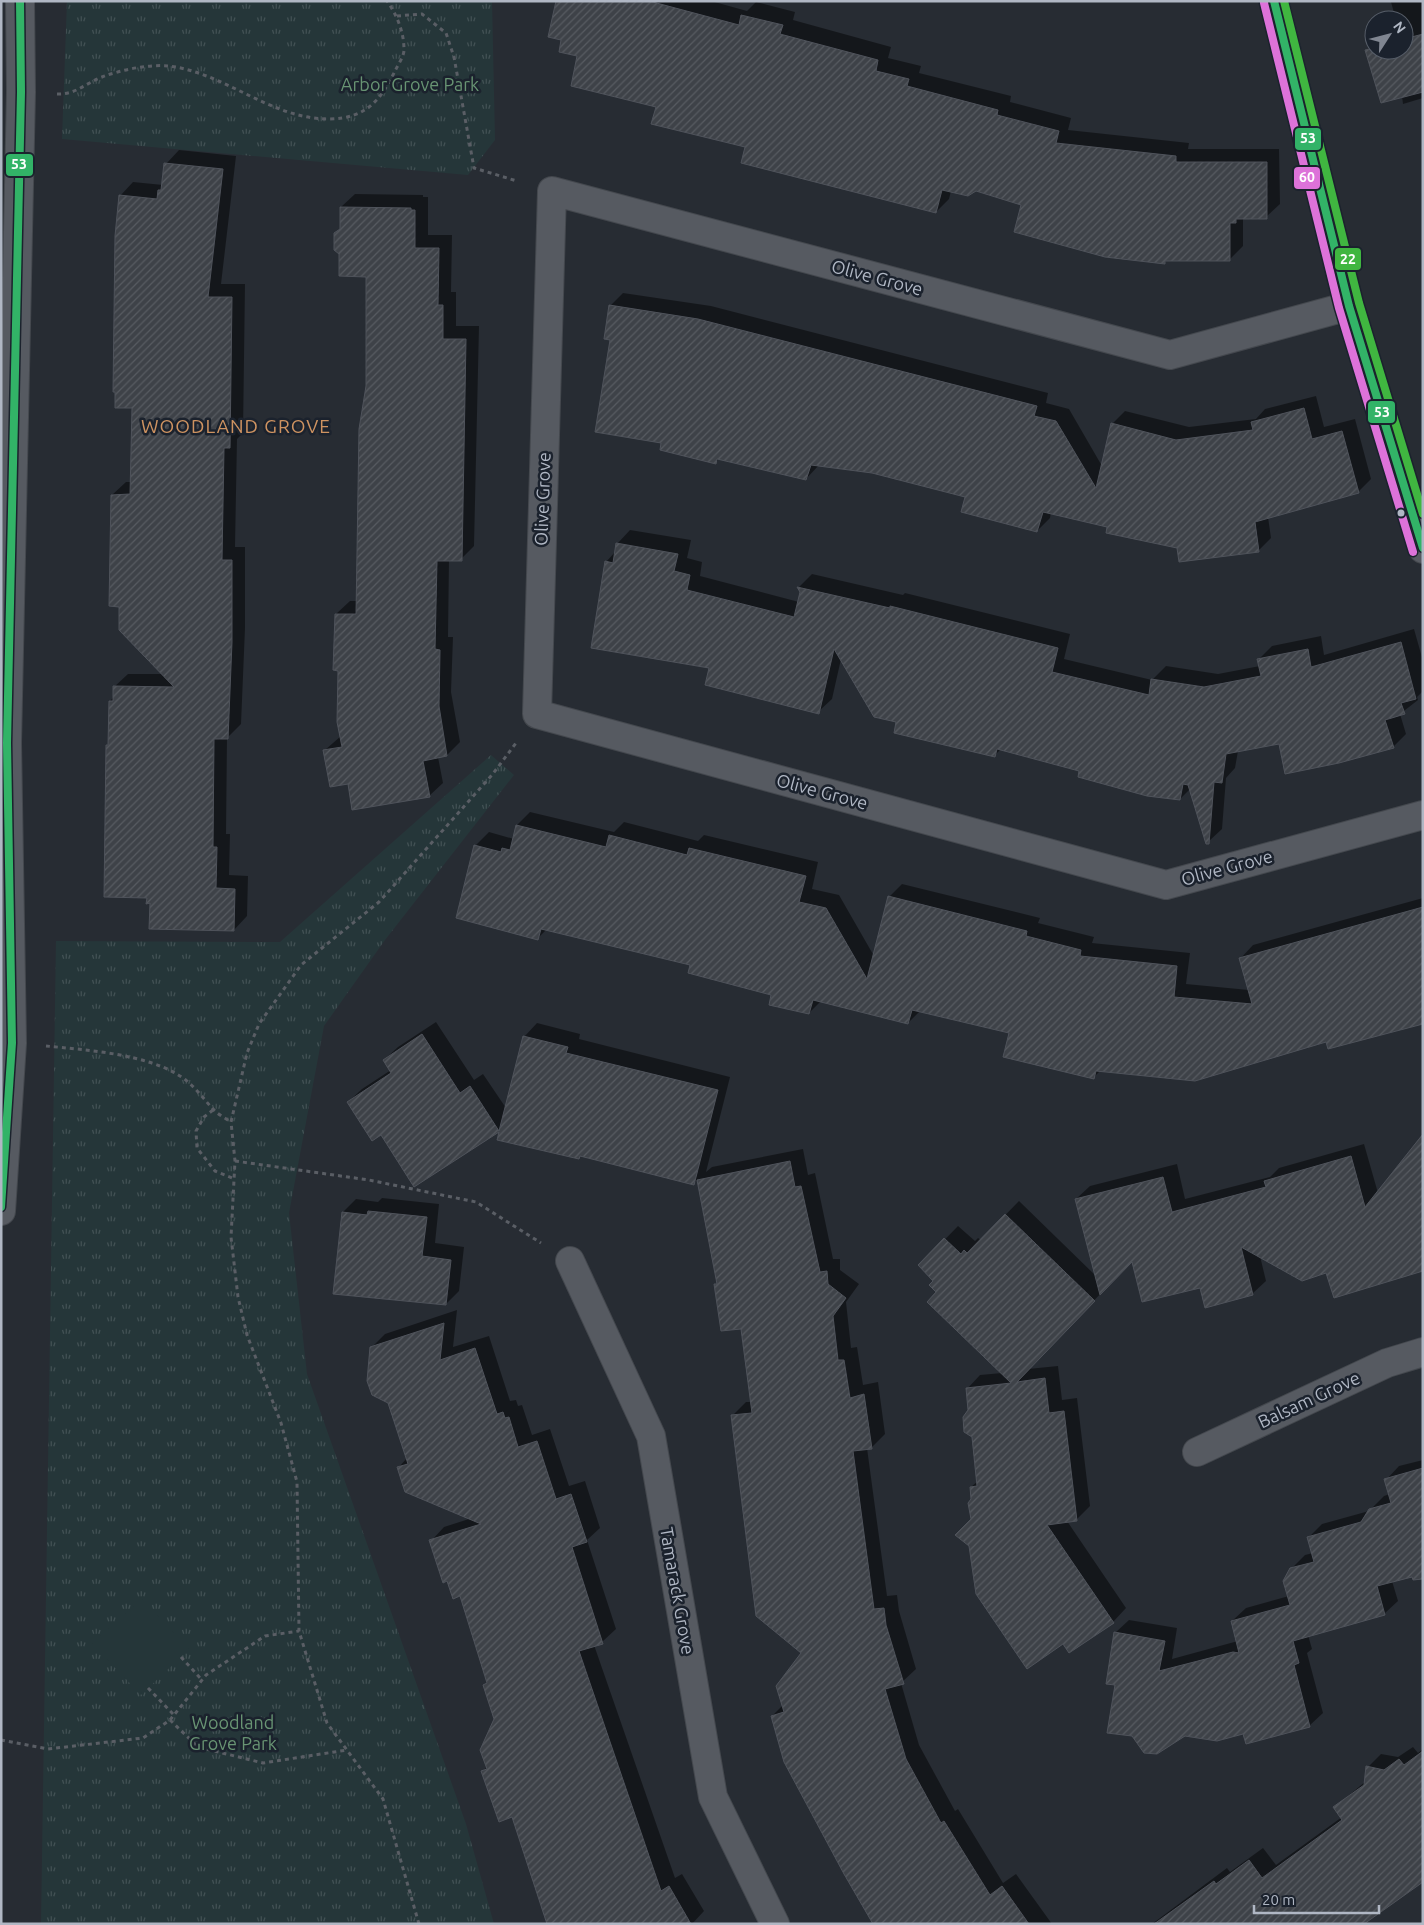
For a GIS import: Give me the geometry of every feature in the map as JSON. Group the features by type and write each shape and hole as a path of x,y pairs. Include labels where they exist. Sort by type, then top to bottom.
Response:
{"street":[{"path":"1,1211 12,1043 4,743 21,92 20,1"},
{"path":"1274,1 1348,306 1423,549"},
{"name":"Olive Grove","path":"1348,306 1170,355 552,191 537,714 1166,885 1423,815"},
{"name":"Tamarack Grove","path":"570,1261 651,1436 713,1797 776,1924"},
{"name":"Balsam Grove","path":"1197,1452 1387,1363 1423,1352"}],"path":[{"path":"21,92 68,95 101,77 133,69 168,66 205,75 267,104 299,114 329,119 355,116 373,105 387,88 405,52 398,16 387,1"},
{"path":"398,16 422,14 446,33 454,57 474,168 552,191"},
{"path":"419,1924 383,1799 327,1723 299,1631 296,1482 281,1423 247,1335 238,1297 231,1237 235,1160 231,1122 247,1053 259,1024 301,965 380,902 492,775 537,714"},
{"path":"12,1043 131,1057 154,1064 180,1076 199,1092 213,1110 231,1122"},
{"path":"213,1110 204,1117 196,1131 197,1148 215,1171 235,1179"},
{"path":"235,1160 370,1180 476,1202 570,1261"},
{"path":"1,1740 48,1749 143,1738 170,1720 202,1680 265,1636 299,1631"},
{"path":"181,1657 202,1680"},
{"path":"148,1688 174,1715"},
{"path":"170,1720 198,1747 263,1763 347,1750"}],"green space":[{"name":"Arbor Grove Park","path":"67,1 492,1 495,140 468,175 62,139"},
{"name":"Woodland Grove Park","path":"491,755 514,775 385,940 324,1026 289,1213 307,1374 466,1824 494,1924 41,1924 56,941 280,942"},
{"path":"142,1599 189,1649 141,1695 92,1643"}],"building":[{"path":"556,1 649,1 739,25 741,15 783,25 780,34 878,60 876,71 909,79 907,86 998,110 997,115 1059,131 1056,143 1176,156 1176,162 1267,162 1267,219 1236,219 1236,223 1230,223 1230,261 1165,261 1165,264 1105,257 1014,232 1021,205 976,191 968,196 942,190 936,213 741,163 745,147 651,124 656,107 571,86 577,56 559,52 561,40 548,37"},
{"path":"1423,34 1423,92 1381,103 1368,60 1414,60 1414,36"},
{"path":"164,163 223,169 208,297 232,297 230,448 224,448 222,560 232,560 232,642 228,739 214,739 213,847 217,847 216,888 235,889 234,931 149,929 150,903 146,904 147,898 104,897 106,745 108,745 109,701 113,701 113,686 174,687 119,630 119,607 109,606 111,495 130,494 132,408 115,408 115,392 113,392 115,236 119,195 157,199 158,190 161,190"},
{"path":"340,207 411,208 411,210 415,210 415,248 439,248 438,305 443,305 443,339 466,339 462,561 437,561 435,649 440,650 439,706 447,756 423,761 430,797 352,810 348,784 330,787 323,750 342,747 337,722 338,671 333,670 335,614 356,614 359,429 366,386 366,277 339,276 339,254 334,250 334,233 340,229"},
{"path":"609,305 698,319 1037,406 1034,416 1056,421 1096,488 1111,423 1176,440 1253,430 1251,422 1304,408 1312,439 1342,431 1359,493 1255,522 1259,552 1179,562 1177,548 1106,533 1107,527 1043,512 1037,532 961,512 965,497 872,473 811,465 806,480 717,459 716,464 660,450 661,443 595,432 610,340 604,339"},
{"path":"616,543 678,554 674,571 690,575 687,590 794,617 800,592 797,587 890,608 890,606 1058,648 1052,672 1149,695 1151,679 1204,687 1261,676 1257,659 1308,649 1311,667 1401,642 1416,699 1401,703 1405,714 1385,720 1394,748 1339,763 1285,774 1279,744 1226,754 1222,783 1214,782 1209,844 1206,844 1188,785 1183,784 1180,800 1147,796 1078,777 1079,771 997,749 995,757 894,733 896,722 874,717 834,649 819,714 705,685 709,668 591,648 605,561 613,563"},
{"path":"516,825 606,847 609,835 687,855 689,848 806,876 799,902 826,908 867,979 888,896 1027,931 1026,936 1081,950 1080,956 1177,966 1174,997 1252,1004 1239,958 1423,907 1423,1024 1328,1049 1326,1042 1195,1081 1096,1071 1094,1079 1003,1057 1009,1033 912,1010 908,1024 813,1000 809,1014 769,1005 771,995 688,973 690,965 541,929 538,940 456,918 474,845 501,852 502,848 510,850"},
{"path":"422,1034 460,1093 470,1086 499,1131 523,1036 568,1047 566,1053 718,1090 694,1185 580,1156 579,1159 497,1140 499,1132 414,1187 381,1135 372,1141 347,1102 391,1073 383,1060"},
{"path":"1423,1134 1423,1271 1334,1298 1326,1273 1302,1281 1241,1247 1253,1295 1205,1308 1200,1288 1142,1302 1132,1262 1100,1295 1075,1199 1163,1177 1172,1212 1266,1187 1264,1181 1351,1156 1365,1207"},
{"path":"790,1161 795,1187 801,1186 820,1272 827,1271 828,1284 846,1298 833,1316 838,1360 844,1360 850,1398 864,1394 872,1449 853,1451 874,1609 884,1608 886,1625 904,1684 885,1689 906,1759 941,1823 944,1821 990,1895 1002,1886 1029,1924 873,1924 784,1762 771,1716 784,1712 776,1686 801,1653 756,1616 731,1415 752,1413 741,1329 721,1331 714,1284 717,1284 697,1180"},
{"path":"368,1211 427,1217 422,1256 451,1260 446,1305 333,1294 342,1212 367,1215"},
{"path":"1005,1214 1095,1301 1017,1382 1045,1378 1049,1413 1064,1411 1077,1521 1047,1525 1114,1623 1069,1653 1063,1644 1027,1669 976,1594 969,1546 955,1535 971,1519 968,1503 971,1499 970,1487 977,1486 972,1437 964,1432 963,1417 968,1410 966,1388 1011,1383 927,1302 936,1292 929,1285 933,1281 918,1265 944,1238 961,1254 964,1250 967,1253"},
{"path":"444,1323 440,1360 475,1348 497,1414 503,1412 505,1418 509,1417 518,1447 537,1441 556,1499 571,1494 587,1542 572,1547 603,1644 579,1651 661,1891 669,1886 691,1924 547,1924 512,1817 499,1822 481,1771 487,1769 480,1750 494,1719 483,1685 487,1683 460,1596 453,1599 447,1581 443,1583 429,1540 481,1524 405,1492 397,1467 408,1464 388,1403 372,1395 367,1381 370,1347"},
{"path":"1423,1468 1423,1579 1413,1580 1412,1577 1377,1586 1385,1615 1293,1641 1299,1663 1294,1665 1310,1727 1246,1744 1243,1734 1217,1741 1185,1736 1157,1754 1144,1753 1132,1736 1107,1733 1115,1685 1106,1684 1114,1632 1165,1641 1159,1671 1233,1652 1239,1653 1231,1621 1290,1605 1283,1581 1290,1568 1314,1562 1307,1537 1361,1522 1369,1509 1391,1503 1384,1479"},
{"path":"1423,1751 1423,1882 1364,1924 1154,1924 1214,1881 1216,1884 1249,1860 1262,1878 1342,1820 1333,1807 1364,1785 1366,1766 1384,1770 1399,1759 1404,1765"}],"transit line":[{"name":"53","path":"1,1207 12,1043 7,743 21,92 20,1"},
{"name":"53","path":"1274,1 1349,306 1423,548"},
{"name":"22","path":"1284,1 1359,303 1423,514"},
{"name":"60","path":"1264,3 1339,308 1413,552"}],"district":[{"name":"WOODLAND GROVE","path":"236,426"}]}
